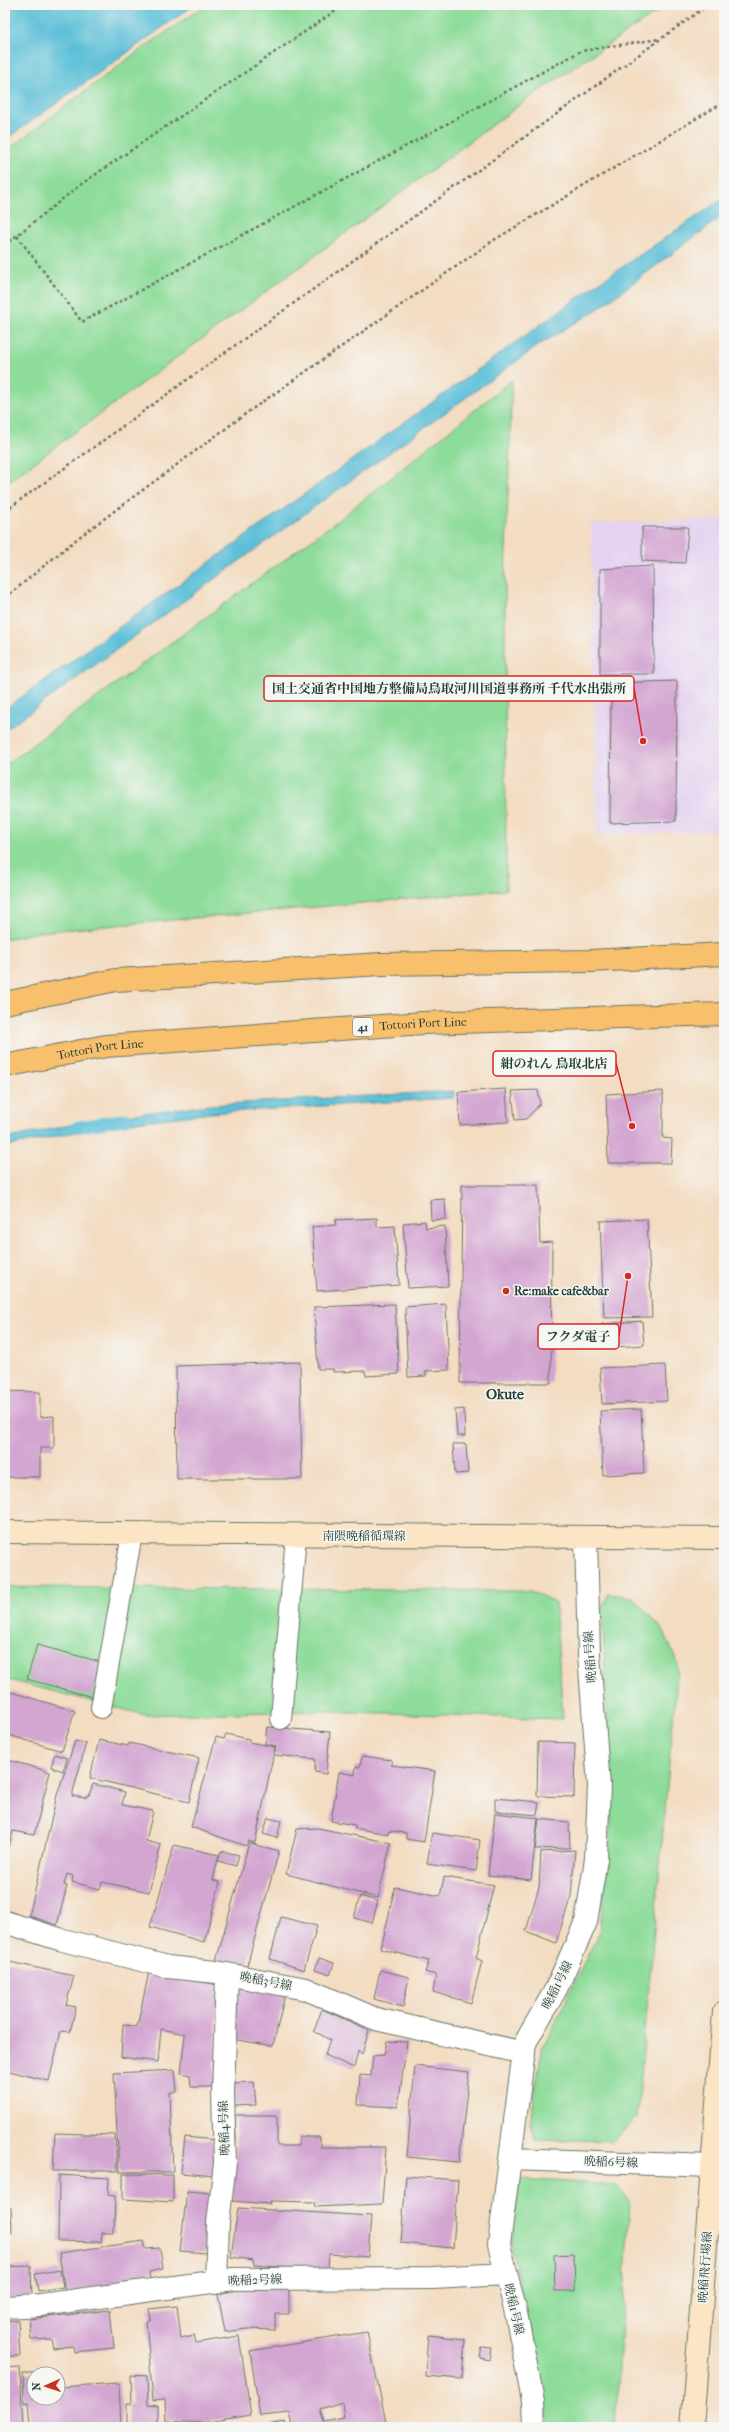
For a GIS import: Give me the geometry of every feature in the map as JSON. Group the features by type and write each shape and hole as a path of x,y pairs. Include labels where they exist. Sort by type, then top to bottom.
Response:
{"main road":[{"path":"5,1003 116,980 381,964 590,962 724,954"},
{"name":"Tottori Port Line","path":"5,1066 106,1046 423,1023 724,1014"}],"street":[{"name":"南隈晩稲循環線","path":"5,1532 724,1538"},
{"name":"晩稲1号線","path":"534,2427 533,2401 499,2244 525,2043 556,1989 586,1922 596,1860 599,1786 589,1655 586,1537"},
{"name":"晩稲3号線","path":"5,1922 117,1956 168,1967 227,1974 306,1989 376,2019 524,2053"},
{"name":"晩稲4号線","path":"216,2282 218,2223 225,2163 223,2094 227,1974"},
{"name":"晩稲飛行場線","path":"692,2427 718,2166 724,2012"},
{"name":"晩稲6号線","path":"510,2159 718,2166"},
{"name":"晩稲2号線","path":"5,2307 40,2306 234,2279 433,2278 506,2274"}],"lane":[{"path":"102,1708 132,1534"},
{"path":"281,1719 296,1535"}],"path":[{"path":"5,245 80,185 344,5"},
{"path":"5,511 708,5"},
{"path":"17,236 82,322 581,52 660,39"},
{"path":"5,598 78,538 242,417 494,240 724,102"}],"shaded area":[{"path":"724,519 724,831 597,835 591,523"}],"green space":[{"path":"206,5 667,5 536,93 5,484 5,152 133,55"},
{"path":"512,380 505,582 506,890 39,932 5,939 5,765 341,518"},
{"path":"5,1587 530,1591 555,1602 563,1719 322,1711 145,1715 5,1679"},
{"path":"609,1594 633,1597 664,1631 678,1665 637,2118 612,2141 534,2139 530,2124 542,2049 600,1930 612,1815 602,1607"},
{"path":"520,2179 616,2185 630,2202 615,2427 546,2427 546,2409 511,2246"}],"water":[{"path":"5,5 194,5 5,140"},
{"path":"724,198 724,215 601,307 539,345 5,730 5,709 597,284"},
{"path":"454,1091 453,1098 211,1113 111,1125 109,1117 209,1105"},
{"path":"93,1120 95,1128 5,1147 5,1139"}],"building":[{"path":"642,527 688,527 685,563 642,561"},
{"path":"653,566 654,674 600,674 600,569"},
{"path":"677,681 676,821 610,823 611,683"},
{"path":"506,1089 508,1122 460,1125 458,1092"},
{"path":"538,1090 540,1104 526,1119 515,1120 512,1091"},
{"path":"663,1091 663,1138 672,1139 671,1163 608,1163 606,1094"},
{"path":"462,1185 538,1185 540,1243 552,1242 551,1383 460,1383"},
{"path":"445,1199 446,1219 431,1220 430,1200"},
{"path":"377,1218 377,1227 395,1226 399,1285 317,1291 312,1227 336,1225 335,1220"},
{"path":"647,1219 652,1317 604,1318 600,1221"},
{"path":"425,1221 426,1228 445,1226 448,1286 408,1288 403,1223"},
{"path":"395,1304 399,1374 366,1376 365,1371 333,1372 333,1369 318,1369 314,1307"},
{"path":"446,1304 449,1370 426,1371 426,1376 408,1377 405,1307"},
{"path":"642,1321 644,1345 603,1348 602,1324"},
{"path":"300,1362 302,1479 177,1479 176,1366"},
{"path":"665,1365 667,1401 602,1404 600,1368"},
{"path":"5,1391 40,1392 40,1417 54,1416 54,1448 40,1448 40,1477 5,1477"},
{"path":"464,1409 465,1436 457,1436 455,1410"},
{"path":"641,1409 644,1473 603,1475 600,1411"},
{"path":"453,1444 466,1444 468,1473 455,1474"},
{"path":"37,1645 101,1662 92,1697 27,1679"},
{"path":"11,1692 75,1711 62,1751 5,1734 5,1711"},
{"path":"267,1727 330,1732 326,1774 315,1772 315,1759 274,1755 276,1746 265,1744"},
{"path":"226,1734 249,1739 249,1742 275,1747 255,1843 248,1841 246,1846 191,1827 216,1737 224,1739"},
{"path":"99,1740 128,1746 129,1743 199,1758 189,1802 90,1778"},
{"path":"75,1741 86,1743 72,1796 85,1798 89,1795 93,1784 125,1792 122,1805 153,1811 146,1841 161,1845 149,1892 102,1882 100,1889 72,1882 73,1876 67,1874 64,1885 67,1886 57,1925 29,1916 57,1795"},
{"path":"538,1742 575,1743 574,1797 537,1796"},
{"path":"55,1754 67,1758 63,1771 51,1767"},
{"path":"362,1756 392,1760 391,1765 435,1771 424,1842 406,1839 406,1833 389,1831 388,1834 354,1828 355,1825 331,1821 339,1772 355,1775 356,1766 360,1767"},
{"path":"5,1759 50,1772 34,1835 13,1831 9,1845 5,1844"},
{"path":"495,1798 539,1802 537,1815 495,1811"},
{"path":"495,1813 538,1818 531,1880 488,1875"},
{"path":"268,1818 281,1821 277,1838 263,1834"},
{"path":"539,1819 569,1822 570,1848 535,1849"},
{"path":"318,1828 391,1843 378,1898 286,1874 297,1829"},
{"path":"432,1833 480,1840 476,1871 427,1864"},
{"path":"249,1843 279,1851 246,1969 216,1961"},
{"path":"174,1845 219,1855 213,1880 220,1882 204,1942 150,1927"},
{"path":"575,1850 571,1896 556,1943 526,1931 539,1887 541,1852"},
{"path":"221,1851 239,1855 236,1866 218,1861"},
{"path":"444,1877 494,1885 476,1958 482,1961 471,2003 433,1992 436,1975 425,1972 429,1961 381,1949 395,1887 440,1896"},
{"path":"360,1896 378,1901 372,1923 354,1918"},
{"path":"281,1917 317,1926 304,1970 270,1959"},
{"path":"319,1958 334,1963 330,1975 315,1970"},
{"path":"5,1961 74,1976 66,2005 76,2007 70,2032 61,2031 49,2081 5,2070"},
{"path":"380,1970 409,1977 403,2007 374,1999"},
{"path":"149,1972 218,1985 214,2087 191,2087 190,2075 181,2073 185,2034 161,2029 158,2062 121,2057 123,2024 137,2027"},
{"path":"233,1985 285,1994 273,2046 232,2039"},
{"path":"322,2009 369,2030 362,2055 358,2051 354,2068 325,2055 330,2040 314,2031"},
{"path":"387,2041 407,2042 398,2107 358,2105 360,2075 371,2076 373,2056 384,2055"},
{"path":"415,2066 469,2072 459,2162 407,2157"},
{"path":"175,2070 177,2092 170,2092 173,2172 119,2172 114,2073"},
{"path":"254,2082 256,2105 234,2106 233,2083"},
{"path":"235,2115 277,2115 277,2146 299,2146 299,2137 320,2137 320,2147 386,2147 382,2204 315,2207 314,2202 271,2201 270,2204 232,2201 236,2139"},
{"path":"55,2133 115,2135 117,2171 53,2171"},
{"path":"185,2137 215,2140 215,2176 181,2173"},
{"path":"123,2174 173,2175 173,2202 123,2199"},
{"path":"59,2175 109,2178 108,2195 115,2196 114,2233 102,2233 101,2242 58,2241"},
{"path":"406,2176 458,2180 453,2248 401,2243"},
{"path":"187,2191 212,2193 206,2253 180,2251"},
{"path":"5,2200 7,2208 11,2208 12,2234 7,2233 6,2257"},
{"path":"238,2208 371,2216 368,2257 329,2254 328,2271 254,2265 253,2260 231,2257"},
{"path":"144,2241 146,2249 160,2248 163,2269 149,2272 150,2280 65,2293 59,2253"},
{"path":"574,2254 575,2291 555,2291 554,2255"},
{"path":"31,2266 32,2297 5,2298 5,2267"},
{"path":"60,2270 63,2287 38,2291 35,2274"},
{"path":"245,2288 289,2288 289,2314 275,2314 275,2330 246,2329 225,2332 218,2294"},
{"path":"177,2306 181,2338 194,2335 196,2343 239,2336 251,2415 202,2423 166,2421 165,2399 153,2400 146,2321 150,2320 149,2309"},
{"path":"110,2310 114,2348 74,2352 73,2346 53,2348 51,2339 31,2340 29,2319"},
{"path":"18,2320 20,2356 5,2356 5,2321"},
{"path":"367,2332 387,2427 293,2427 290,2413 260,2416 250,2351","holes":["342,2402 344,2418 324,2422 320,2409"]},
{"path":"428,2335 465,2339 462,2379 425,2376"},
{"path":"482,2347 492,2348 490,2360 480,2358"},
{"path":"20,2367 23,2427 5,2427 5,2368"},
{"path":"23,2373 26,2373 26,2402 24,2403"},
{"path":"131,2375 147,2376 148,2404 158,2405 158,2427 127,2427 127,2404 132,2404"},
{"path":"119,2383 121,2427 30,2427 28,2406 66,2406 66,2386"},
{"path":"285,2422 286,2427 260,2427 260,2426"}],"waterway":[{"path":"77,1127 126,1119"}],"place":[{"name":"国土交通省中国地方整備局鳥取河川国道事務所 千代水出張所","path":"643,741"},
{"name":"紺のれん 鳥取北店","path":"632,1126"},
{"name":"フクダ電子","path":"628,1276"},
{"name":"Re:make cafe&bar","path":"506,1291"}],"district":[{"name":"Okute","path":"505,1394"}]}
